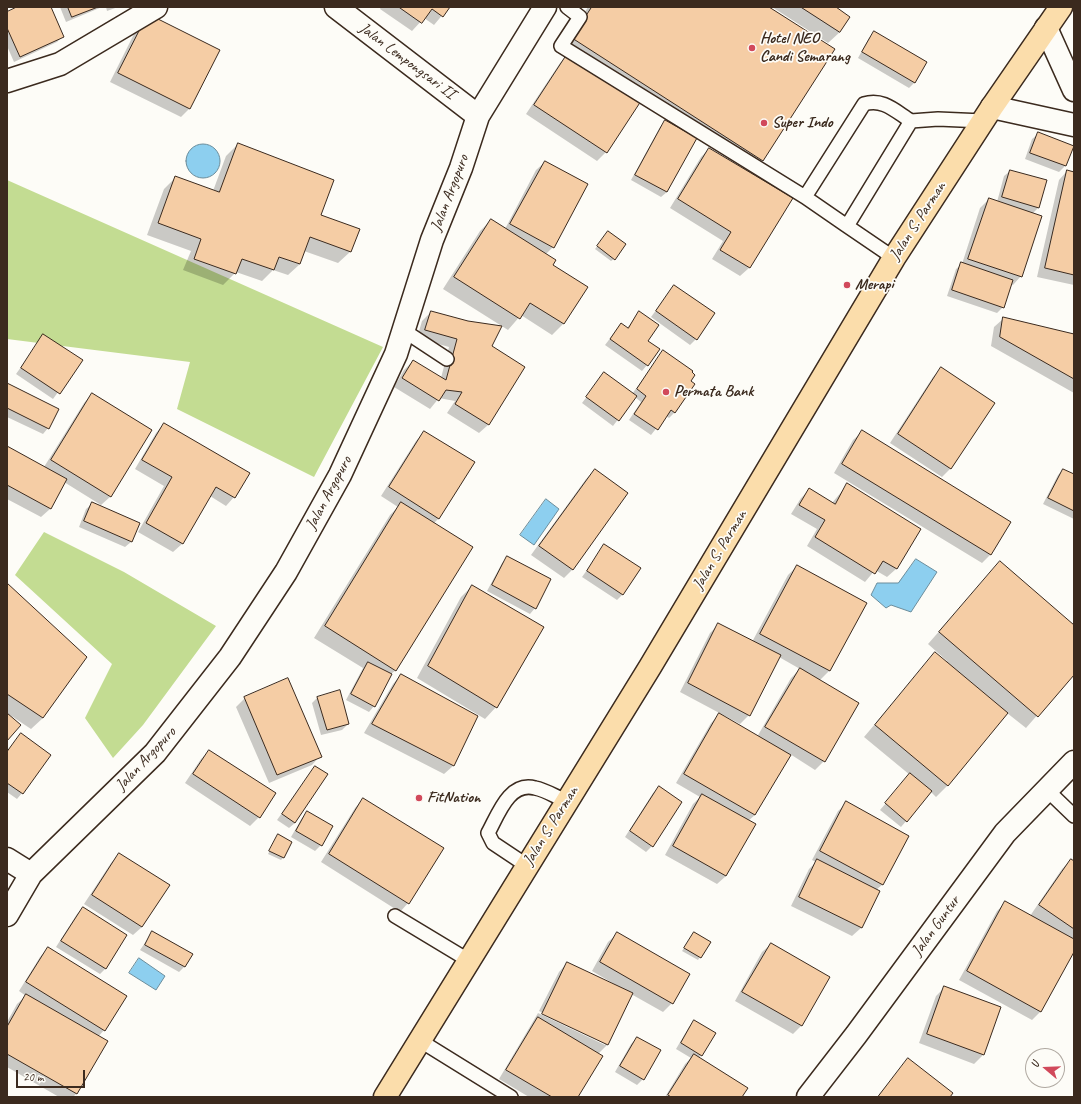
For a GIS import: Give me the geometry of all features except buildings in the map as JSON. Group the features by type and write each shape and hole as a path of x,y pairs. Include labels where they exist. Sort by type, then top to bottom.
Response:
{"highway":[{"name":"Jalan S. Parman","path":"385,1097 654,660 894,258 987,114 1061,7"}],"street":[{"path":"7,81 60,64 156,7"},
{"name":"Jalan Lempongsari II","path":"336,7 478,116"},
{"name":"Jalan Argopuro","path":"7,915 31,874 155,753 230,657 286,572 340,475 396,354 432,240 461,168 478,116 545,7"},
{"path":"1046,28 1074,90"},
{"path":"987,114 1074,125"},
{"name":"Jalan Guntur","path":"808,1097 856,1035 1005,833 1074,762"},
{"path":"7,859 31,874"}],"lane":[{"path":"567,7 580,17 561,46 805,196 894,258"},
{"path":"805,196 864,104 873,101 881,102 911,121 987,114"},
{"path":"847,226 911,121"},
{"path":"403,330 447,359"},
{"path":"526,866 493,844 488,833 509,796 517,789 534,787 566,801"},
{"path":"1047,790 1074,816"},
{"path":"395,916 468,960"},
{"path":"419,1040 511,1097"}],"green space":[{"path":"7,180 383,347 314,477 177,409 190,362 7,339"},
{"path":"44,532 124,572 216,626 143,725 113,758 85,718 112,664 15,575"}],"water":[{"path":"203,144 215,149 220,161 215,173 203,178 191,173 186,161 191,149"},
{"path":"546,499 559,509 534,545 520,535"},
{"path":"916,559 937,572 911,612 891,605 886,608 871,595 877,583 898,583"},
{"path":"139,958 165,976 156,990 129,973"}],"place":[{"name":"Hotel NEO Candi Semarang","path":"752,48"},
{"name":"Super Indo","path":"764,123"},
{"name":"Merapi","path":"847,285"},
{"name":"Permata Bank","path":"666,392"},
{"name":"FitNation","path":"419,798"}]}
